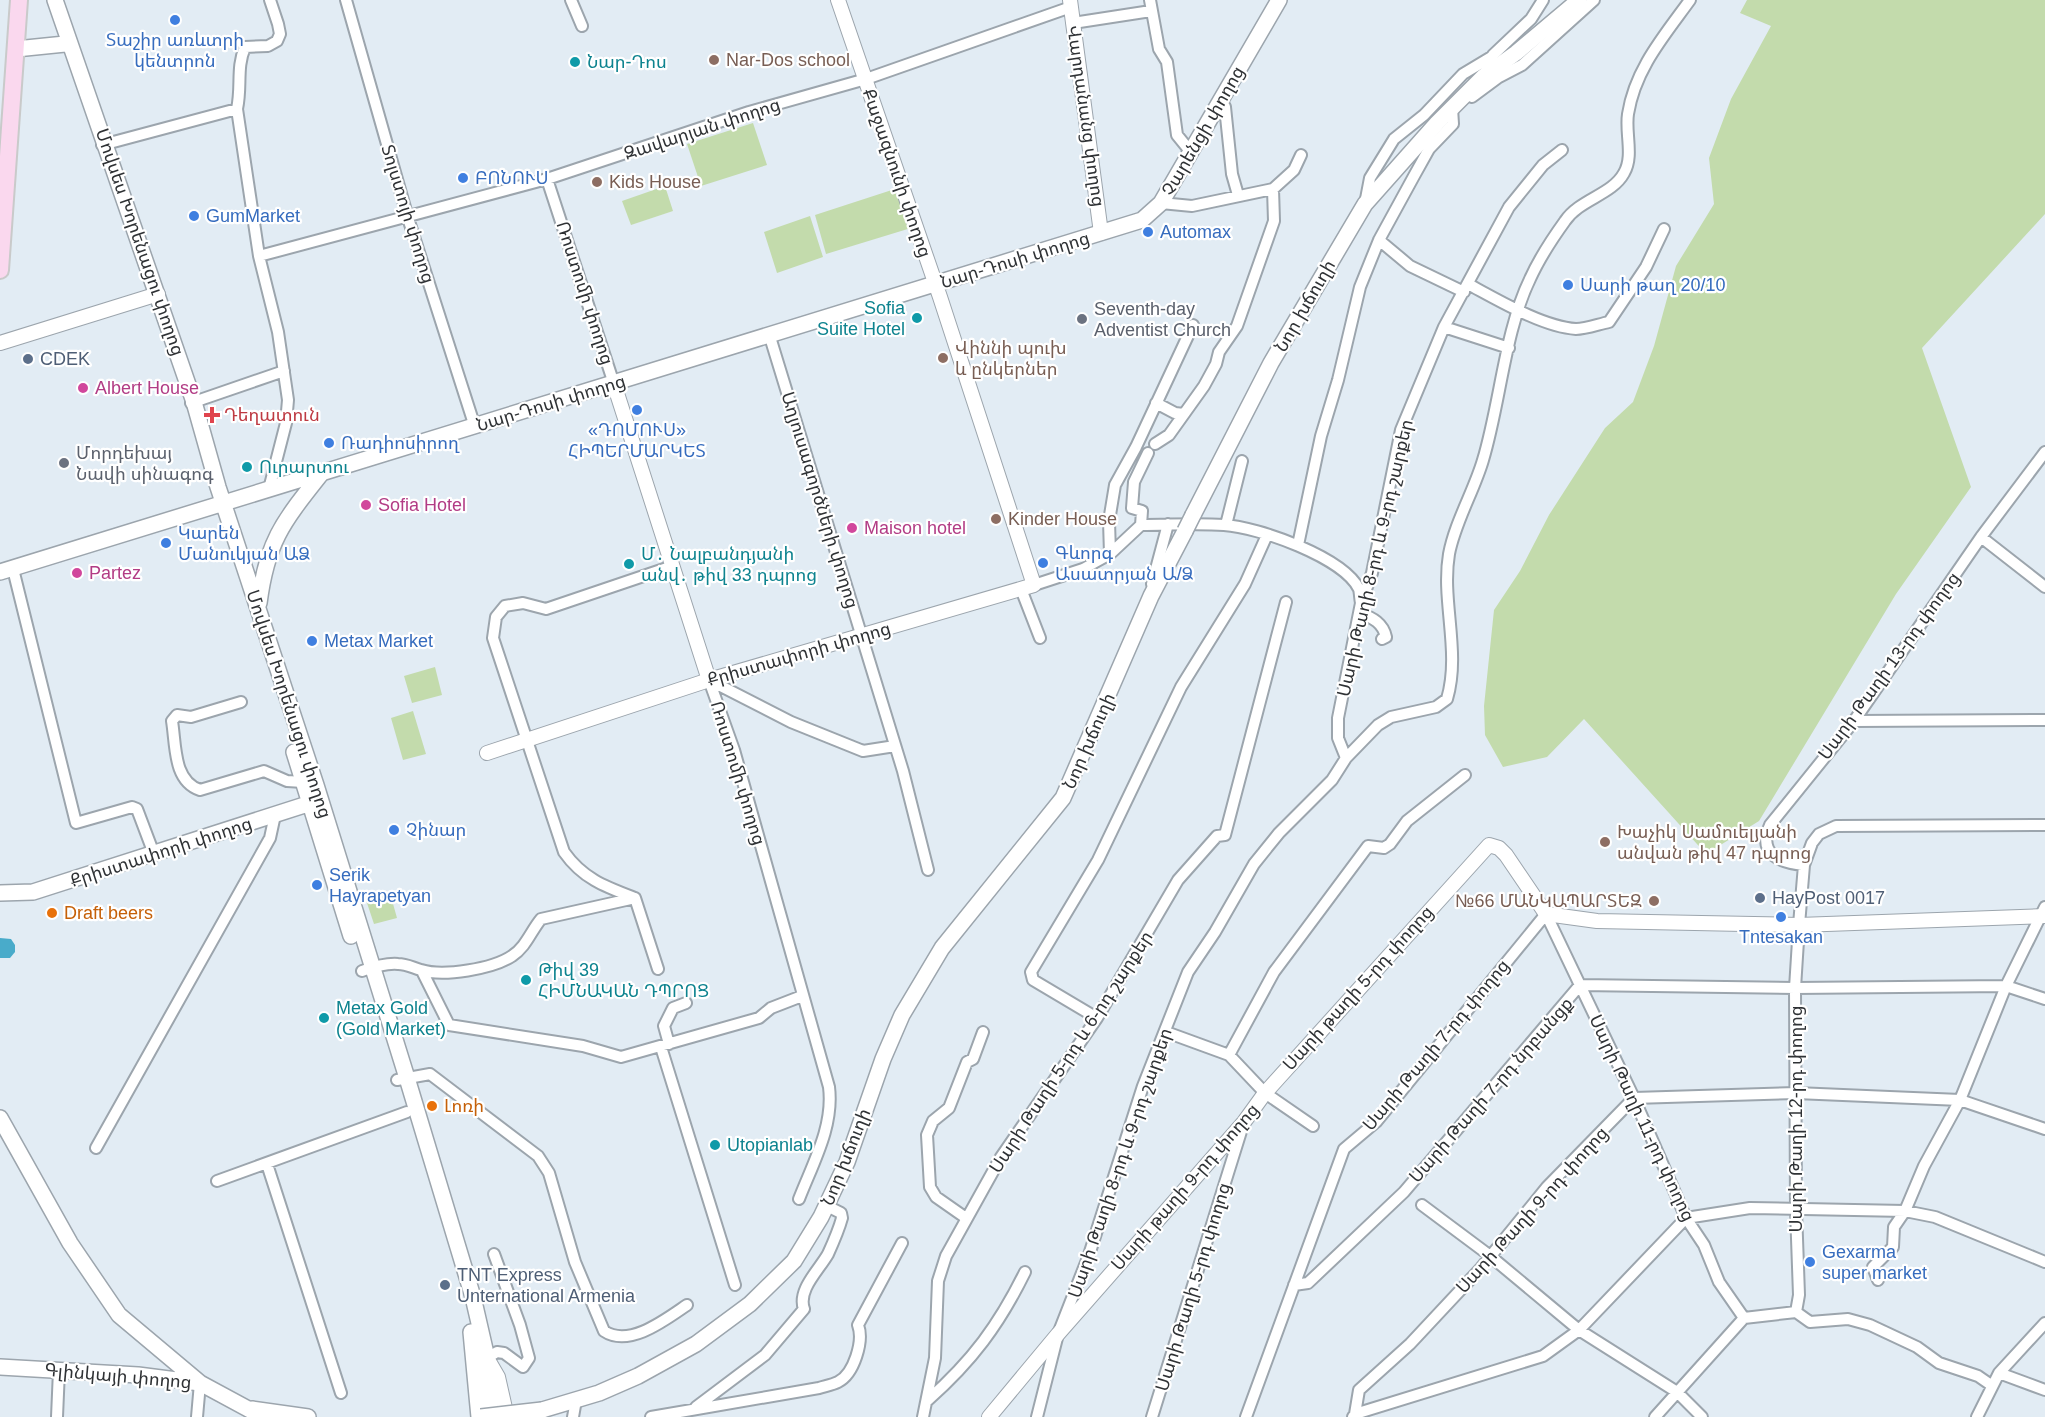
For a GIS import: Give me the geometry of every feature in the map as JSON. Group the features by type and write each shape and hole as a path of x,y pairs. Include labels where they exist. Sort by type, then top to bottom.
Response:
{"main road":[{"path":"0,270 19,0"},
{"name":"Մովսես Խորենացու փողոց","path":"47,0 104,144"},
{"name":"Մովսես Խորենացու փողոց","path":"55,0 157,295 192,403 303,782 315,802"},
{"name":"Չարենցի փողոց","path":"1101,233 1143,220 1161,203 1279,0"},
{"name":"Նոր խճուղի","path":"480,1417 542,1410 576,1400 638,1376 684,1351 750,1305 794,1261 827,1206 847,1162 883,1059 902,1015 942,948 1063,798 1151,596 1272,363 1365,204 1452,112 1516,53 1579,0"},
{"path":"16,49 64,44"},
{"name":"Նար-Դոսի փողոց","path":"7,570 770,337 1101,233"},
{"path":"259,608 263,571 273,539 294,506 321,474"},
{"name":"Մովսես Խորենացու փողոց","path":"221,505 259,608 315,802 473,1297 487,1358 491,1417"},
{"name":"Քրիստափորի փողոց","path":"0,893 33,892 315,802"},
{"name":"Մովսես Խորենացու փողոց","path":"402,1079 407,1112 464,1298 474,1346 480,1417"},
{"path":"0,1118 70,1243 103,1294 119,1315 200,1383"},
{"name":"Գլինկայի փողոց","path":"0,1367 138,1375 200,1383 263,1417"},
{"path":"243,1408 308,1417"}],"street":[{"path":"269,489 289,407 277,325 259,256 237,109 241,90 238,62 245,47 268,46 277,41 279,34 270,0"},
{"name":"Տոլստոյի փողոց","path":"346,0 408,218 475,427"},
{"path":"570,0 582,26"},
{"name":"Քաջազնունի փողոց","path":"838,0 935,285 1028,587"},
{"path":"1365,204 1370,178 1394,139 1424,115 1463,74 1493,56 1532,19 1543,0"},
{"path":"1493,56 1491,76 1522,65 1594,0"},
{"name":"Սարի Թաղի 8-րդ և 9-րդ շարքեր","path":"989,1417 1058,1334 1089,1255 1143,1086 1188,972 1215,932 1254,864 1279,833 1332,780 1346,758 1384,721 1436,706 1447,699 1452,671 1449,555 1492,428 1509,348 1530,279 1566,219 1585,201 1615,183 1626,171 1627,116 1635,86 1646,62 1690,0"},
{"name":"Զավարյան փողոց","path":"259,256 547,179 749,112 866,79 1070,4"},
{"name":"Վարդանանց փողոց","path":"1070,4 1101,233"},
{"path":"1073,23 1150,5 1159,50 1167,62 1177,135 1191,151"},
{"path":"1221,100 1226,107 1232,174 1238,195"},
{"path":"104,144 237,109"},
{"path":"1298,544 1321,436 1338,380 1360,288 1379,240 1429,149 1453,124 1452,112"},
{"name":"Սարի Թաղի 8-րդ և 9-րդ շարքեր","path":"1346,758 1337,727 1401,430 1444,327 1516,197 1543,165 1562,150"},
{"path":"1161,203 1192,206 1273,189 1294,170 1301,155"},
{"name":"Ռոստոմի փողոց","path":"547,179 709,680 734,750 829,1087 831,1105 828,1121 799,1199"},
{"path":"1273,189 1274,221 1237,326 1219,352 1216,364 1204,386 1169,435 1152,449 1134,482 1132,508 1142,511 1141,525 1226,525 1298,544 1331,563 1359,589 1361,608 1383,628 1386,637 1382,639"},
{"path":"1379,240 1410,266 1519,311 1577,329 1609,322 1646,267 1664,229"},
{"path":"0,343 157,295"},
{"path":"1110,554 1109,521 1115,485 1192,325"},
{"path":"1444,327 1509,348"},
{"name":"Աղյուսագործների փողոց","path":"770,337 895,746 928,870"},
{"path":"192,403 284,371"},
{"path":"1156,403 1175,413 1184,414"},
{"name":"Սարի Թաղի 13-րդ փողոց","path":"1804,865 1783,863 1773,856 1767,843 1768,828 1854,721 1981,537 2045,452"},
{"path":"1226,525 1242,461"},
{"path":"1151,596 1152,579 1168,524"},
{"name":"Քրիստափորի փողոց","path":"487,753 709,680 1028,587 1083,568 1110,554 1141,525"},
{"path":"1097,1018 1033,980 1031,972 1037,958 1098,860 1181,687 1245,584 1267,535"},
{"path":"1981,537 2045,587"},
{"path":"636,898 592,881 576,869 564,852 494,638 496,617 505,606 523,603 546,609 673,566"},
{"path":"7,570 76,823 132,807 137,809 154,854"},
{"path":"1028,587 1040,638"},
{"name":"Սարի Թաղի 5-րդ և 6-րդ շարքեր","path":"923,1417 935,1358 938,1281 946,1256 1025,1120 1097,1018 1178,880 1216,836 1225,835 1286,602"},
{"path":"709,680 791,722 863,751 895,746"},
{"path":"241,702 191,717 177,715 172,721 180,772 184,780 190,787 200,790 264,771 287,781 303,782"},
{"path":"1854,721 2045,720"},
{"path":"1229,1055 1274,972 1368,846 1384,848 1390,844 1407,821 1465,775"},
{"path":"96,1148 270,838 275,815"},
{"name":"Սարի Թաղի 12-րդ փողոց","path":"1796,1312 1799,1295 1796,1209 1795,988 1804,865 1815,838 1836,826 2045,825"},
{"name":"Սարի թաղի 5-րդ փողոց","path":"1265,1093 1489,845 1498,848 1506,855 1546,914"},
{"path":"636,898 658,969"},
{"path":"367,969 400,964 422,971 462,972 512,956 529,939 542,919 636,898"},
{"path":"1546,914 1597,921 1799,925 2044,912"},
{"path":"1878,1280 1873,1268 1893,1247 1894,1227 1905,1211 1924,1166 1960,1100 2006,986 2044,912"},
{"name":"Սարի Թաղի 11-րդ փողոց","path":"1546,914 1634,1098 1686,1218 1704,1245 1718,1280 1744,1318"},
{"name":"Սարի Թաղի 7-րդ փողոց","path":"1246,1417 1344,1149 1376,1122 1546,914"},
{"path":"422,971 446,1021 454,1027 583,1046 621,1057 759,1018 771,1008 802,996"},
{"name":"Սարի Թաղի 7-րդ նրբանցք","path":"1294,1285 1308,1283 1404,1192 1580,985 1795,988 2006,986 2045,999"},
{"path":"686,1004 673,1008 665,1024 665,1046 735,1285"},
{"path":"966,1218 936,1197 930,1186 927,1135 933,1121 949,1108 967,1062 973,1059 983,1032"},
{"path":"1166,1032 1229,1055 1265,1093 1313,1126"},
{"path":"402,1079 430,1074 538,1156 549,1173 575,1262 604,1330 611,1335 624,1338 666,1319 687,1305"},
{"name":"Սարի թաղի 9-րդ փողոց","path":"1058,1334 1244,1122 1265,1093"},
{"path":"1634,1098 1796,1093 1960,1100 2045,1129"},
{"name":"Սարի Թաղի 9-րդ փողոց","path":"1354,1416 1359,1390 1410,1344 1480,1268 1547,1187 1634,1098"},
{"path":"217,1181 407,1112"},
{"name":"Սարի Թաղի 5-րդ փողոց","path":"1152,1417 1244,1122"},
{"path":"267,1164 341,1393"},
{"path":"1422,1205 1489,1255 1579,1330 1677,1392 1702,1417"},
{"path":"693,1409 765,1355 804,1309 801,1301 804,1293 828,1253 842,1218 841,1213 827,1206"},
{"path":"1354,1416 1543,1356 1579,1330 1686,1218 1750,1208 1905,1211 1935,1217 2045,1262"},
{"path":"651,1417 819,1388 840,1381 856,1359 862,1335 858,1325 902,1243"},
{"path":"494,1254 520,1325 529,1358 523,1367 504,1353 492,1353 487,1358 498,1377 507,1417"},
{"path":"928,1400 959,1373 992,1333 1025,1272"},
{"path":"1655,1417 1744,1318 1796,1312 1810,1322 1848,1319 1870,1325 1917,1347 1941,1364 1978,1376 1991,1385"},
{"path":"1977,1417 1999,1373 2045,1323"},
{"path":"1038,1417 1058,1334"},
{"path":"57,1417 59,1370"},
{"path":"1999,1373 2045,1390"},
{"path":"197,1417 200,1383"},
{"path":"573,1417 576,1400"}],"green space":[{"path":"1747,0 2045,0 2045,214 1922,348 1971,487 1896,594 1759,821 1706,854 1584,719 1547,757 1503,767 1485,735 1484,706 1494,610 1520,571 1549,515 1605,428 1633,402 1654,346 1676,266 1714,204 1709,158 1731,99 1771,26 1740,13"},
{"path":"753,123 767,165 701,186 687,144"},
{"path":"665,186 673,211 631,225 622,201"},
{"path":"898,188 911,228 826,254 815,215"},
{"path":"810,216 823,257 777,273 764,232"},
{"path":"435,667 442,695 412,703 404,676"},
{"path":"413,711 426,754 403,760 391,718"},
{"path":"390,893 397,918 374,924 366,900"}],"water":[{"path":"0,938 11,939 15,945 15,952 10,958 0,958"}],"place":[{"name":"Տաշիր առևտրի կենտրոն","path":"175,20"},
{"name":"Nar-Dos school","path":"714,60"},
{"name":"Նար-Դոս","path":"575,62"},
{"name":"ԲՈՆՈՒՍ","path":"463,178"},
{"name":"Kids House","path":"597,182"},
{"name":"GumMarket","path":"194,216"},
{"name":"Automax","path":"1148,232"},
{"name":"Սարի թաղ 20/10","path":"1568,285"},
{"name":"Sofia Suite Hotel","path":"917,318"},
{"name":"Seventh-day Adventist Church","path":"1082,319"},
{"name":"Վիննի պուխ և ընկերներ","path":"943,358"},
{"name":"CDEK","path":"28,359"},
{"name":"Albert House","path":"83,388"},
{"name":"«ԴՈՄՈՒՍ» ՀԻՊԵՐՄԱՐԿԵՏ","path":"637,410"},
{"name":"Դեղատուն","path":"212,415"},
{"name":"Ռադիոսիրող","path":"329,443"},
{"name":"Մորդեխայ Նավի սինագոգ","path":"64,463"},
{"name":"Ուրարտու","path":"247,467"},
{"name":"Sofia Hotel","path":"366,505"},
{"name":"Kinder House","path":"996,519"},
{"name":"Maison hotel","path":"852,528"},
{"name":"Կարեն Մանուկյան ԱՁ","path":"166,543"},
{"name":"Գևորգ Ասատրյան Ա/Ձ","path":"1043,563"},
{"name":"Մ․ Նալբանդյանի անվ․ թիվ 33 դպրոց","path":"629,564"},
{"name":"Partez","path":"77,573"},
{"name":"Metax Market","path":"312,641"},
{"name":"Չինար","path":"394,830"},
{"name":"Խաչիկ Սամուելյանի անվան թիվ 47 դպրոց","path":"1605,842"},
{"name":"Serik Hayrapetyan","path":"317,885"},
{"name":"HayPost 0017","path":"1760,898"},
{"name":"№66 ՄԱՆԿԱՊԱՐՏԵԶ","path":"1654,901"},
{"name":"Draft beers","path":"52,913"},
{"name":"Tntesakan","path":"1781,917"},
{"name":"Թիվ 39 ՀԻՄՆԱԿԱՆ ԴՊՐՈՑ","path":"526,980"},
{"name":"Metax Gold (Gold Market)","path":"324,1018"},
{"name":"Լոռի","path":"432,1106"},
{"name":"Utopianlab","path":"715,1145"},
{"name":"Gexarma super market","path":"1810,1262"},
{"name":"TNT Express Unternational Armenia","path":"445,1285"}]}
